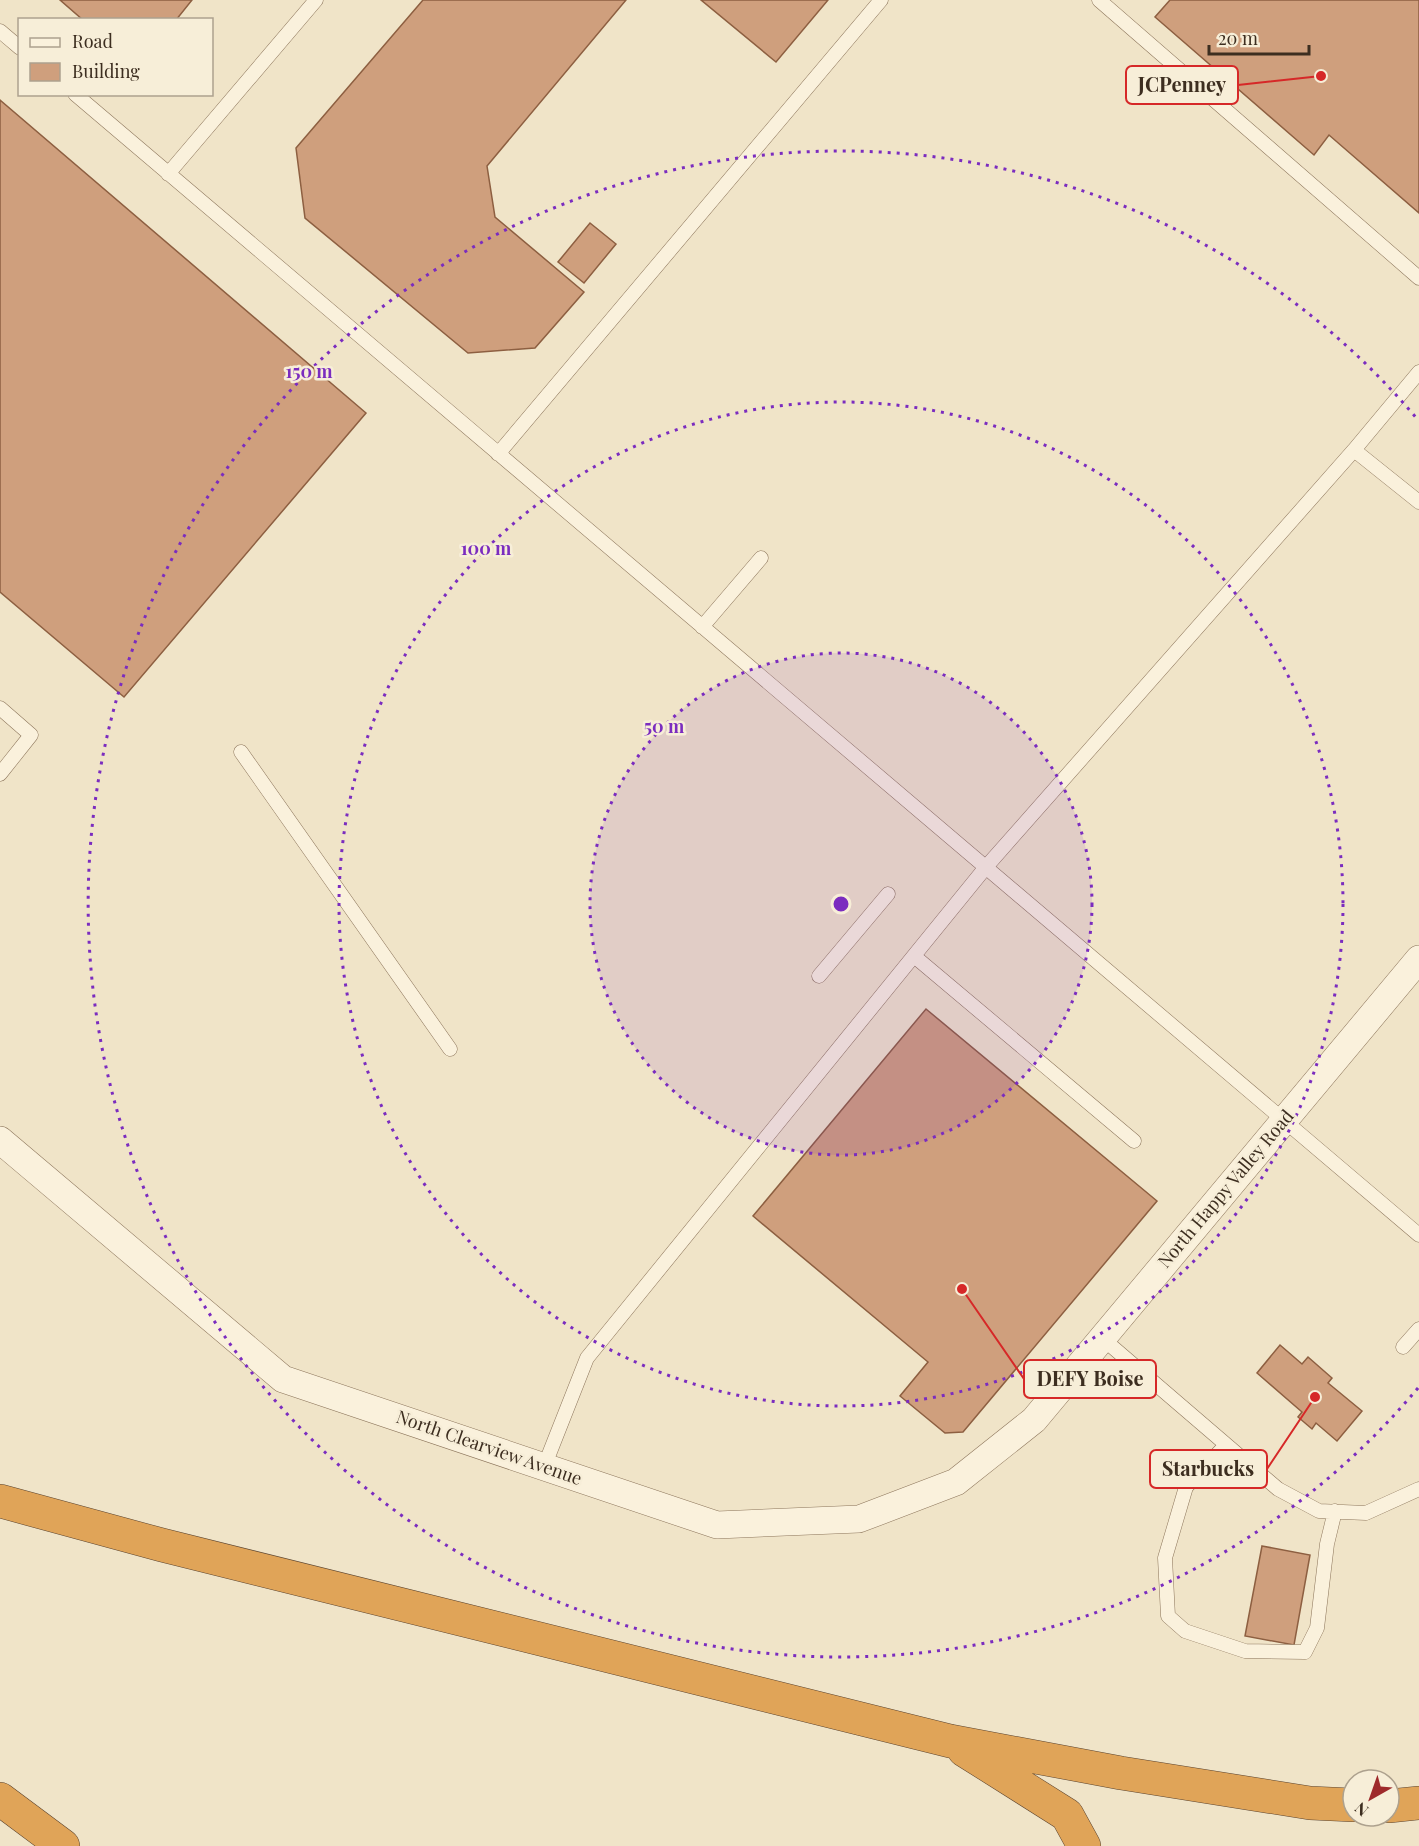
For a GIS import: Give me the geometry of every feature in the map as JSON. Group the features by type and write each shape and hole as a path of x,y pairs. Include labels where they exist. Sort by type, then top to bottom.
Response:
{"highway":[{"path":"0,1501 162,1545 950,1741 1121,1773 1310,1803 1341,1804"},
{"path":"950,1741 1067,1815 1084,1846"},
{"path":"0,1798 63,1846"},
{"path":"1401,1805 1419,1803"}],"street":[{"name":"North Happy Valley Road","path":"1034,1420 1419,958"},
{"name":"North Clearview Avenue","path":"0,1140 283,1379 717,1525 859,1519 956,1482 1034,1420"}],"lane":[{"path":"168,174 316,0"},
{"path":"498,454 881,0"},
{"path":"1098,0 1419,278"},
{"path":"0,31 18,46"},
{"path":"77,96 1419,1235"},
{"path":"544,1467 587,1358 986,867 1354,450 1419,372"},
{"path":"1354,450 1419,502"},
{"path":"702,627 761,558"},
{"path":"0,708 31,735 0,774"},
{"path":"241,752 450,1049"},
{"path":"819,976 888,894"},
{"path":"914,956 1134,1141"},
{"path":"1403,1347 1419,1329"},
{"path":"1102,1338 1278,1489 1319,1511 1366,1513 1419,1489"},
{"path":"1226,1445 1186,1487 1165,1558 1168,1617 1185,1631 1245,1651 1305,1652 1317,1628 1327,1544 1335,1511"}],"building":[{"path":"60,0 192,0 178,18 81,18"},
{"path":"423,0 626,0 487,166 495,217 584,292 535,348 468,353 305,218 296,148"},
{"path":"701,0 828,0 776,62"},
{"path":"1170,0 1419,0 1419,213 1329,135 1314,155 1155,17"},
{"path":"0,100 366,413 124,697 0,592"},
{"path":"590,223 616,244 584,283 558,262"},
{"path":"926,1009 1157,1201 963,1432 945,1433 900,1396 928,1362 753,1216"},
{"path":"1280,1345 1302,1364 1308,1357 1332,1378 1328,1383 1362,1411 1337,1441 1316,1423 1312,1429 1298,1417 1302,1412 1257,1373"},
{"path":"1262,1546 1310,1555 1294,1645 1245,1636"}],"place":[{"name":"JCPenney","path":"1321,76"},
{"name":"DEFY Boise","path":"962,1289"},
{"name":"Starbucks","path":"1315,1397"}]}
